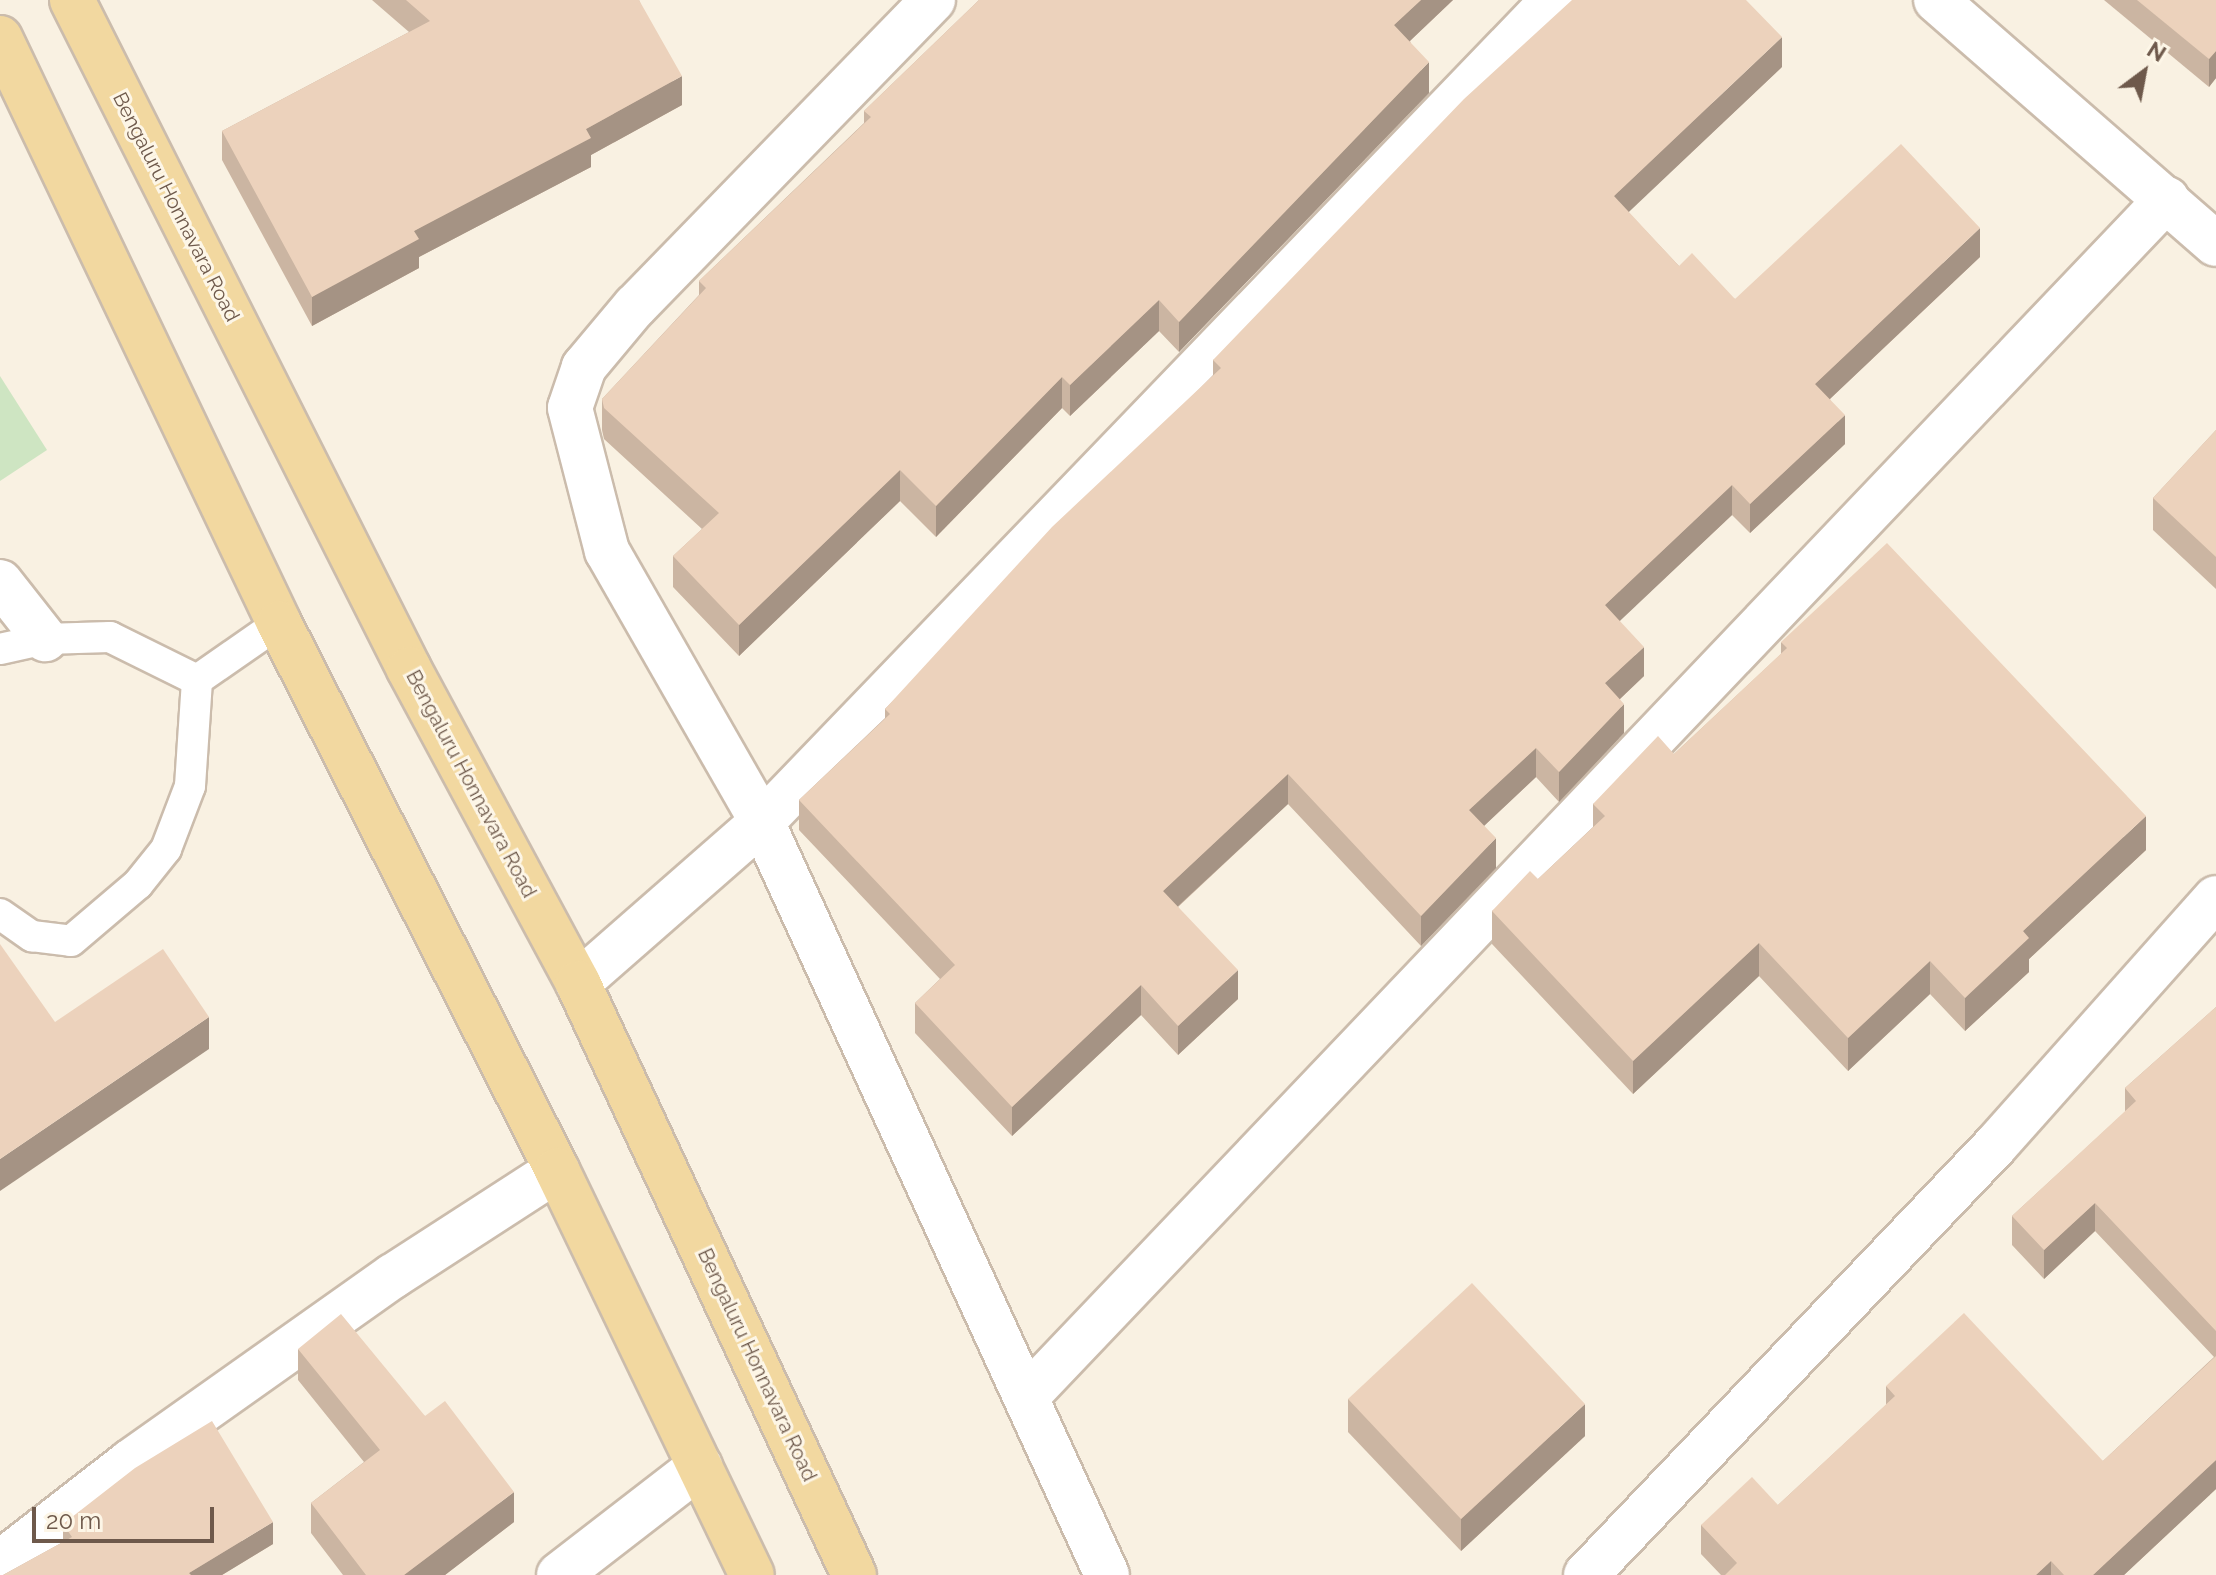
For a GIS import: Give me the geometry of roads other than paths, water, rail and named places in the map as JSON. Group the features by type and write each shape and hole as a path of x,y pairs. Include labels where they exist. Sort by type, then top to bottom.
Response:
{"main road":[{"name":"Bengaluru Honnavara Road","path":"83,4 409,669 578,983 854,1575"},
{"path":"0,38 279,623 557,1170 752,1575"}],"street":[{"path":"933,0 635,306 584,367 570,408 607,551 762,822 1107,1575"},
{"path":"578,983 762,822 1553,0"},
{"path":"1936,0 2216,244"},
{"path":"1027,1396 2167,199"},
{"path":"0,582 45,639"},
{"path":"1586,1575 1995,1146 2216,898"},
{"path":"0,1563 280,1356 557,1170"},
{"path":"559,1575 700,1466"}],"lane":[{"path":"197,680 279,623"},
{"path":"0,649 45,639 110,637 197,680"},
{"path":"0,914 32,936 71,941 138,884 166,849 190,786 197,680"}]}
